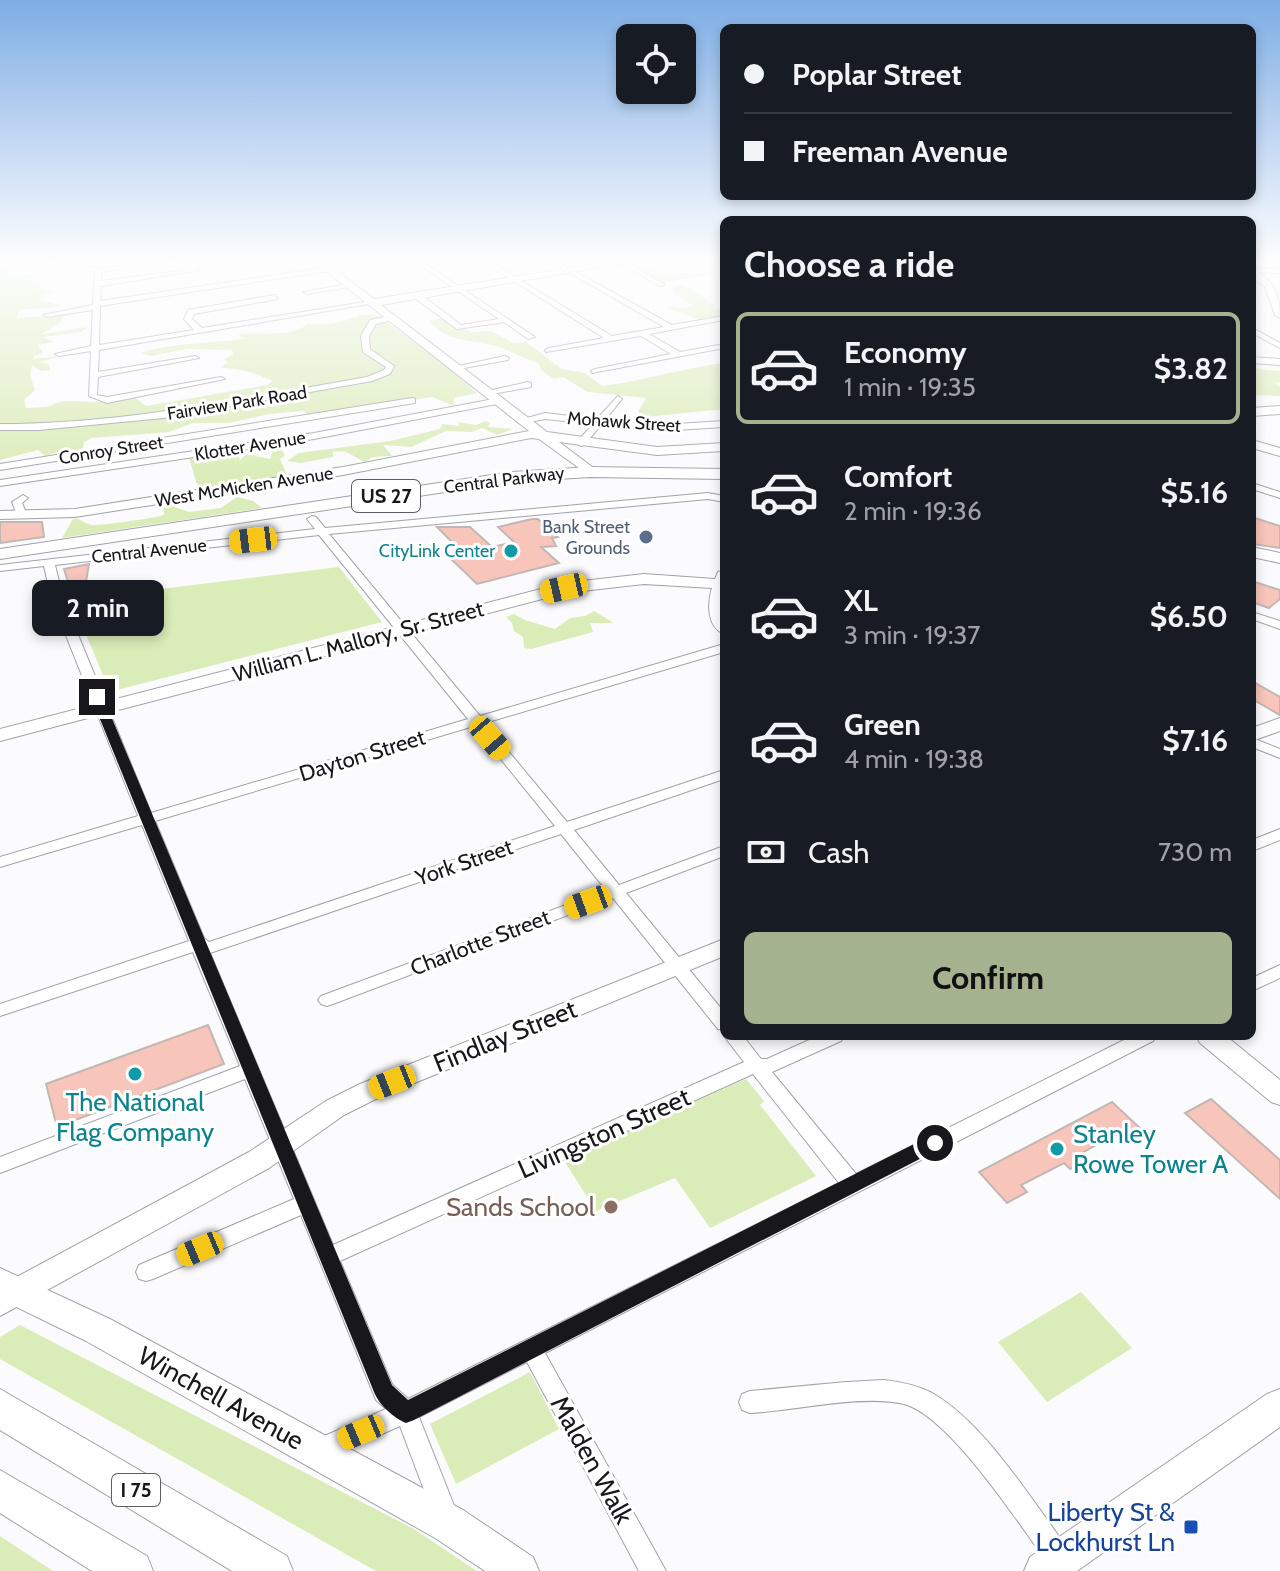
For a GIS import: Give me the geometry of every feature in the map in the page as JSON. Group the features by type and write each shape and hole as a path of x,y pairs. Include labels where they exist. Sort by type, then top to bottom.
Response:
{"highway":[{"name":"I 75","path":"0,1408 272,1571"},
{"path":"0,1490 132,1571"}],"main road":[{"name":"Central Parkway","path":"0,554 495,479 590,472 720,474"},
{"path":"1256,553 1280,558"},
{"name":"Winchell Avenue","path":"6,1292 98,1330 449,1524 519,1571"},
{"path":"1052,1565 1280,1406"}],"street":[{"path":"96,334 94,398 112,399 221,379"},
{"path":"59,354 180,334"},
{"name":"Fairview Park Road","path":"0,427 39,427 175,414 369,379 385,373 390,366 366,350 366,334"},
{"path":"411,334 590,472"},
{"path":"527,334 531,337"},
{"path":"604,334 610,338"},
{"path":"549,350 634,334"},
{"path":"644,334 679,355"},
{"path":"1260,334 1280,346"},
{"path":"595,371 720,347"},
{"path":"93,375 195,358"},
{"path":"453,368 505,358"},
{"path":"1256,360 1280,362"},
{"path":"487,392 528,385"},
{"path":"581,443 618,399"},
{"name":"Conroy Street","path":"0,467 412,401"},
{"name":"Klotter Avenue","path":"0,483 299,438 499,401"},
{"path":"1256,412 1280,410"},
{"name":"Mohawk Street","path":"524,420 545,416 660,428 720,424"},
{"name":"West McMicken Avenue","path":"0,515 75,513 343,471 531,434 657,451 720,447"},
{"path":"1256,445 1280,452"},
{"path":"1256,487 1280,495"},
{"name":"Central Avenue","path":"681,499 720,490"},
{"path":"22,515 17,502 23,498"},
{"name":"Central Avenue","path":"0,568 321,532 681,499 720,499"},
{"path":"312,519 720,1019"},
{"path":"49,562 57,598 101,709 384,1392 406,1412 449,1524"},
{"name":"William L. Mallory, Sr. Street","path":"0,735 587,584 644,579 720,579"},
{"path":"720,588 715,611 720,621"},
{"path":"1256,616 1280,625"},
{"name":"Dayton Street","path":"0,862 720,649"},
{"path":"1256,733 1280,724"},
{"path":"1256,744 1280,754"},
{"name":"York Street","path":"0,1010 202,947 720,775"},
{"path":"1256,844 1280,834"},
{"name":"Charlotte Street","path":"327,1000 720,852"},
{"name":"Findlay Street","path":"6,1292 259,1160 335,1108 369,1091 720,949"},
{"path":"1256,983 1280,971"},
{"path":"736,1040 852,1184"},
{"name":"Livingston Street","path":"330,1256 755,1065 769,1066 826,1040"},
{"path":"316,1451 406,1412 1139,1040"},
{"path":"1214,1040 1280,1095"},
{"path":"0,1165 251,1069"},
{"path":"146,1272 307,1203"},
{"name":"Malden Walk","path":"531,1348 653,1571"},
{"path":"750,1402 887,1391 921,1397 946,1413 966,1436 1052,1565"}],"green space":[{"path":"0,334 63,334 43,337 54,342 38,345 43,353 33,359 61,356 40,362 50,365 50,370 41,371 32,365 30,375 35,390 24,400 26,408 47,407 62,401 102,402 134,397 146,406 267,385 273,381 235,369 221,368 228,362 224,359 234,354 231,350 187,349 151,356 141,353 166,347 247,338 241,334 404,334 477,393 454,398 454,406 432,397 310,416 303,411 269,414 229,423 193,423 169,432 92,438 84,442 83,448 76,453 64,450 45,456 38,450 0,460"},
{"path":"447,334 497,334 514,343 526,342 562,369 585,373 602,386 720,364 720,409 645,417 638,412 646,398 588,392 563,377 554,379 542,371 538,363 497,346"},
{"path":"1256,367 1280,371 1280,382 1274,383 1280,387 1280,396 1256,395"},
{"path":"486,421 490,423 488,427 513,429 497,435 482,428 472,432 446,431 411,447 383,445 392,456 372,457 366,462 339,451 333,452 333,457 301,463 287,461 299,453 390,441 440,429 442,424 459,426 459,422 476,425"},
{"path":"278,445 285,455 280,459 287,475 198,488 189,458 237,451 240,460 246,454 270,459 272,453 268,447"},
{"path":"237,497 253,501 262,508 62,538 73,519 91,525 127,522 164,515 163,503 189,512 221,508"},
{"path":"339,567 382,622 113,691 109,690 72,600"},
{"path":"594,611 614,623 590,623 593,632 531,649 524,648 523,637 514,631 506,617 514,614 555,629 570,618"},
{"path":"746,1079 764,1101 760,1105 816,1176 710,1228 675,1178 596,1211 563,1159"},
{"path":"1081,1292 1132,1348 1047,1402 998,1342"},
{"path":"20,1325 414,1529 477,1571 376,1571 0,1359 0,1337"},
{"path":"530,1372 559,1429 456,1484 430,1424"},
{"path":"0,1536 53,1571 0,1571"}],"building":[{"path":"1256,518 1280,526 1280,548 1256,545"},
{"name":"CityLink Center","path":"538,519 558,537 552,538 556,546 541,547 559,563 477,584 450,558 464,554 437,527 470,527 492,547 514,542 498,527"},
{"path":"0,522 42,522 44,537 0,543"},
{"path":"89,564 86,582 69,585 64,569"},
{"path":"1256,582 1280,590 1280,599 1269,608 1256,603"},
{"path":"1256,683 1280,697 1280,715 1256,701"},
{"name":"The National Flag Company","path":"208,1025 224,1064 57,1127 46,1084"},
{"path":"1211,1099 1280,1160 1280,1199 1185,1113"},
{"name":"Stanley Rowe Tower A","path":"1112,1102 1142,1130 1122,1140 1116,1134 1075,1157 1081,1163 1070,1169 1064,1163 1021,1185 1027,1192 1007,1203 979,1172"}],"place":[{"name":"Bank Street Grounds","path":"646,537"},
{"name":"CityLink Center","path":"511,551"},
{"name":"The National Flag Company","path":"135,1074"},
{"name":"Stanley Rowe Tower A","path":"1057,1149"},
{"name":"Sands School","path":"611,1207"},
{"name":"Liberty St & Lockhurst Ln","path":"1191,1527"}],"route":[{"path":"97,697 384,1392 406,1412 935,1143"}]}
